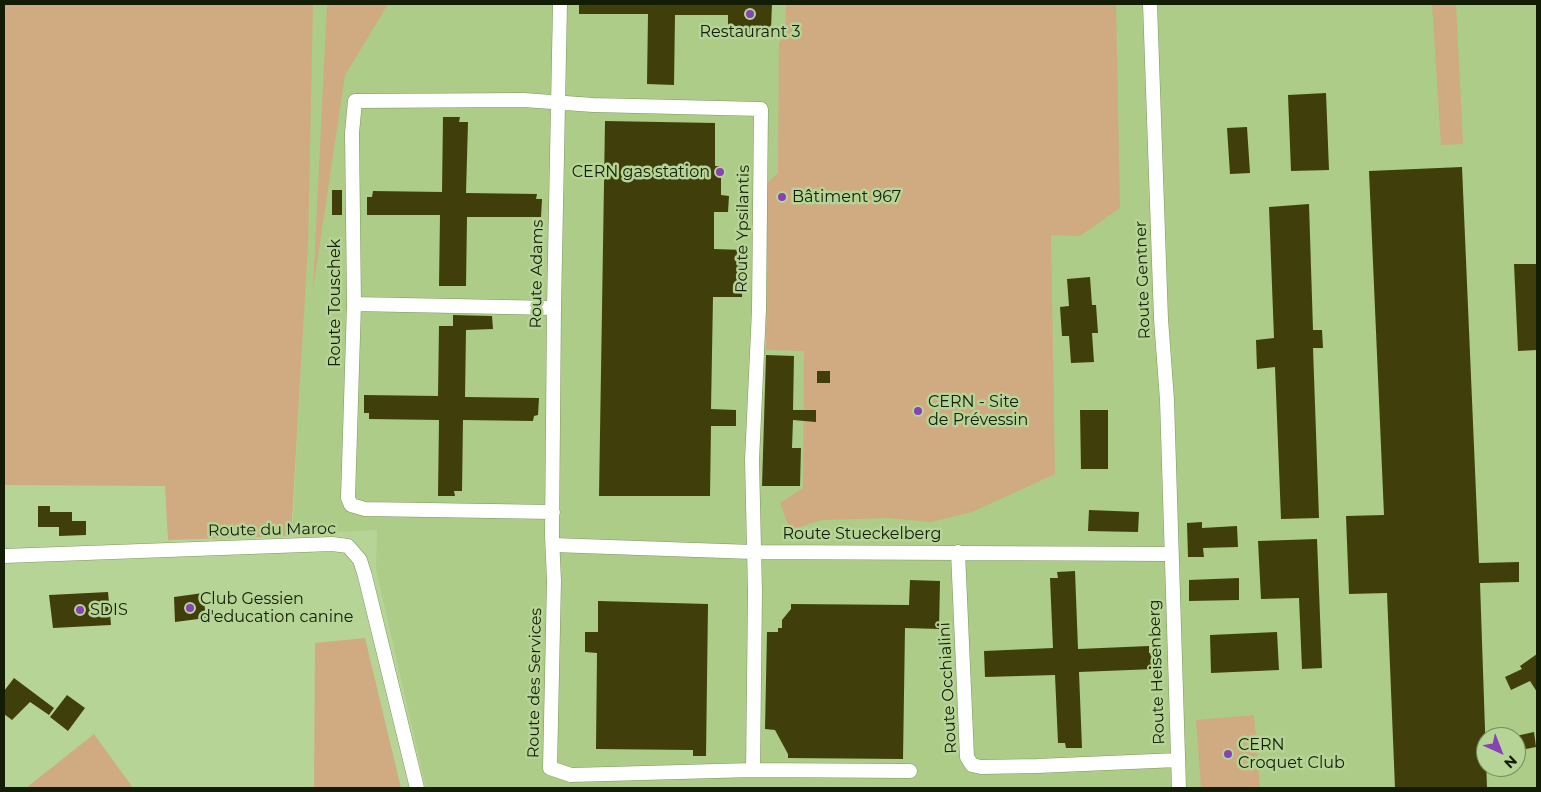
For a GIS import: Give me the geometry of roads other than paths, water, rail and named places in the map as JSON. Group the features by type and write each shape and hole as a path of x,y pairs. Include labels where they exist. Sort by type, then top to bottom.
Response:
{"street":[{"name":"Route Adams","path":"553,545 554,308 560,4"},
{"name":"Route Gentner","path":"1150,4 1162,319 1167,400 1170,554"},
{"name":"Route Touschek","path":"553,512 365,509 351,506 348,498 354,304 352,133 356,101 524,100 558,102"},
{"name":"Route Ypsilantis","path":"558,102 593,105 761,109 759,300 752,460 753,552"},
{"path":"354,304 554,308"},
{"name":"Route du Maroc","path":"4,556 332,544 348,546 360,560 365,576 417,788"},
{"name":"Route Stueckelberg","path":"553,545 753,552 1170,554"},
{"name":"Route des Services","path":"553,545 550,768 570,775 753,770 910,771"},
{"path":"753,552 753,770"},
{"name":"Route Occhialini","path":"958,552 967,757 972,765 981,767 1178,760"},
{"name":"Route Heisenberg","path":"1170,554 1179,788"}],"place":[{"name":"Restaurant 3","path":"750,14"},
{"name":"CERN gas station","path":"720,172"},
{"name":"Bâtiment 967","path":"782,197"},
{"name":"CERN - Site de Prévessin","path":"918,411"},
{"name":"Club Gessien d'education canine","path":"190,608"},
{"name":"SDIS","path":"80,610"},
{"name":"CERN Croquet Club","path":"1228,754"}]}
